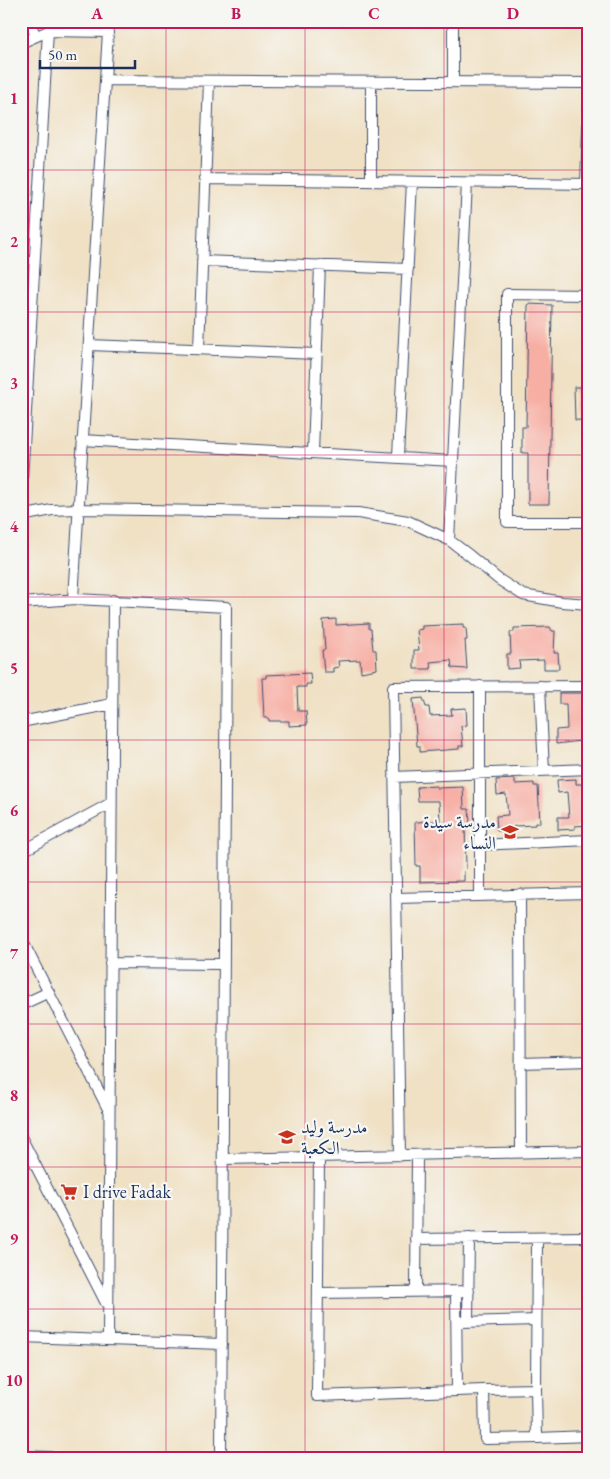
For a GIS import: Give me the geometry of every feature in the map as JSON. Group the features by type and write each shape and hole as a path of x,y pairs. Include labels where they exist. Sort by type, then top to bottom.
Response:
{"street":[{"path":"29,21 36,36"},
{"path":"453,21 453,82"},
{"path":"21,498 24,412 48,31"},
{"path":"21,43 48,31 108,32 73,600"},
{"path":"105,80 589,83"},
{"path":"199,349 209,81"},
{"path":"371,82 371,182"},
{"path":"204,179 587,184 589,102"},
{"path":"398,456 412,182"},
{"path":"449,540 467,183"},
{"path":"202,261 408,268"},
{"path":"313,452 320,265"},
{"path":"589,294 507,294 507,522 589,522"},
{"path":"89,345 317,354"},
{"path":"82,440 398,456 453,461"},
{"path":"21,516 52,510 78,509 358,513 408,521 449,540 498,579 523,595 562,602 589,604"},
{"path":"108,1340 113,600"},
{"path":"21,603 113,600 226,607 221,1458"},
{"path":"480,686 480,895"},
{"path":"540,686 544,770"},
{"path":"400,1156 393,687 589,686"},
{"path":"21,722 112,704"},
{"path":"394,777 589,769"},
{"path":"21,852 111,803"},
{"path":"480,845 589,840"},
{"path":"396,898 589,893"},
{"path":"520,894 521,1153"},
{"path":"21,938 109,1112"},
{"path":"110,963 224,964"},
{"path":"21,1005 49,992"},
{"path":"521,1063 589,1061"},
{"path":"21,1137 108,1306"},
{"path":"223,1159 589,1151"},
{"path":"416,1292 417,1155"},
{"path":"319,1157 317,1396 536,1389"},
{"path":"416,1238 589,1237"},
{"path":"468,1322 469,1238"},
{"path":"537,1238 537,1438"},
{"path":"318,1293 469,1290"},
{"path":"456,1291 457,1391"},
{"path":"456,1322 536,1320"},
{"path":"21,1337 222,1344"},
{"path":"484,1390 485,1439 589,1436"},
{"path":"21,1457 50,1458"}],"building":[{"path":"528,304 552,305 549,504 528,504 528,453 522,453 522,427 526,427"},
{"path":"574,387 589,387 589,421 575,420"},
{"path":"336,619 336,625 369,623 373,650 376,650 377,669 361,672 360,660 338,661 339,667 333,668 333,672 324,672 322,650 325,650 323,620"},
{"path":"463,624 463,628 466,628 467,669 452,668 451,660 430,662 431,669 414,669 414,650 419,650 417,630 422,629 422,626"},
{"path":"550,627 552,631 555,631 554,653 558,653 559,669 544,669 544,660 519,661 520,668 507,669 507,654 511,654 510,632 514,632 514,628"},
{"path":"310,673 311,684 306,684 306,687 297,687 298,711 306,711 307,725 289,726 289,721 269,721 269,718 264,718 262,678 266,678 266,675"},
{"path":"559,693 589,693 589,740 556,744 556,730 567,729 566,704 559,704"},
{"path":"423,698 426,707 429,707 430,716 452,715 451,709 466,708 467,725 461,726 463,746 459,746 459,749 420,752 420,746 417,746 413,699"},
{"path":"515,779 515,784 534,783 534,786 538,786 540,823 514,826 514,830 497,831 496,816 508,815 506,794 497,795 496,780"},
{"path":"576,779 576,784 589,784 589,825 575,826 575,829 558,830 558,817 569,817 567,792 558,793 557,780"},
{"path":"437,786 437,788 463,787 464,809 469,809 470,823 465,824 466,869 464,871 464,881 420,882 420,866 416,866 415,822 440,821 439,801 418,801 417,787"}],"place":[{"name":"مدرسة سيدة النساء","path":"510,832"},
{"name":"مدرسة وليد الكعبة","path":"287,1137"},
{"name":"I drive Fadak","path":"69,1192"}]}
